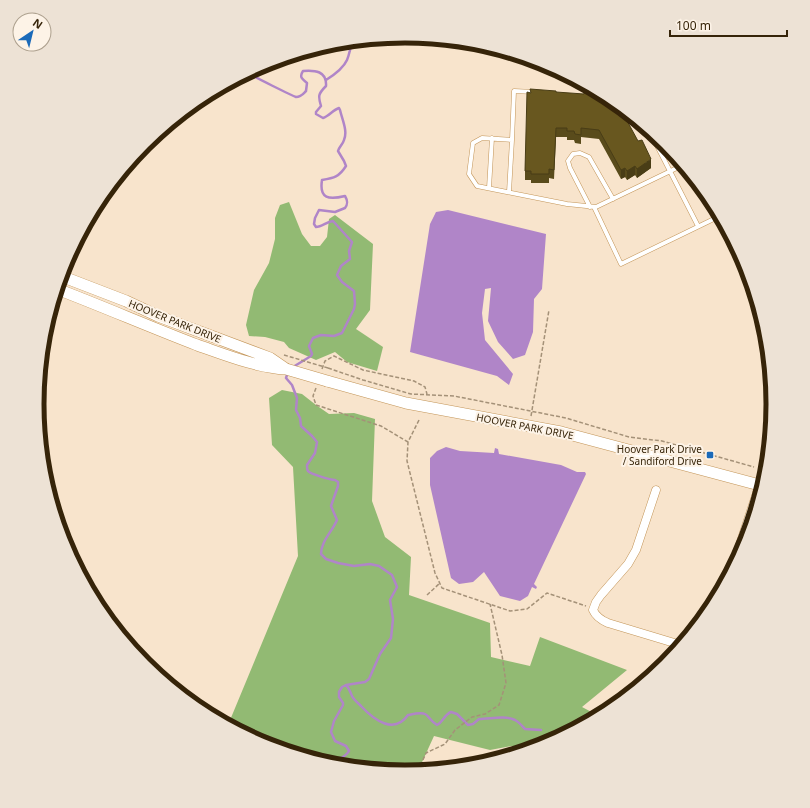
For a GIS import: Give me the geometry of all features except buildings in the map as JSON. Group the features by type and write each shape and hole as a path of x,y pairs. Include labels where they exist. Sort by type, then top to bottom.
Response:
{"street":[{"name":"HOOVER PARK DRIVE","path":"67,278 126,301 158,316 270,358 286,370"},
{"name":"HOOVER PARK DRIVE","path":"62,291 158,330 234,358 268,368 286,370 406,403 561,432 757,485"},
{"path":"656,490 636,550 628,564 606,588 596,602 593,610 601,620 608,624 676,643"}],"lane":[{"path":"509,192 514,91 536,92"},
{"path":"512,140 482,138 473,143 469,174 477,186 567,204 592,207 613,199 677,168"},
{"path":"489,188 492,138"},
{"path":"658,147 698,226"},
{"path":"613,199 590,157 580,153 573,154 568,161 570,168 621,264 715,218"}],"path":[{"path":"529,426 549,310"},
{"path":"284,355 410,394 454,396 566,418 629,437 662,441 754,467"},
{"path":"419,420 408,442 407,461 435,574 442,588 510,611 527,608 547,594 582,604 593,610"},
{"path":"427,595 440,583"},
{"path":"421,764 426,753 445,744 455,730 461,725 469,719 485,714 499,704 506,684 502,655 490,604"}],"green space":[{"path":"289,202 302,234 311,246 320,246 327,237 329,219 335,215 373,244 370,310 356,329 383,347 377,371 347,362 335,352 316,360 289,348 284,342 265,337 249,336 246,325 254,290 269,263 275,239 275,218 280,205"},
{"path":"282,390 302,394 329,414 354,413 375,419 372,501 385,537 411,557 409,595 490,623 491,657 530,666 540,637 627,670 582,707 592,712 565,728 519,747 512,746 490,750 434,736 421,764 405,765 358,762 312,753 267,738 230,720 298,556 293,467 272,445 269,398"}],"shaded area":[{"path":"448,210 546,234 542,289 534,299 533,332 525,355 513,359 498,342 488,321 491,288 485,289 482,313 485,340 513,374 509,385 497,376 410,352 430,224 436,212"},
{"path":"446,447 460,451 494,453 495,448 498,449 499,454 561,465 577,472 585,472 586,474 534,584 537,587 536,589 532,587 528,596 520,601 500,596 484,572 473,582 459,584 451,578 430,485 430,458 437,451"}],"waterway":[{"path":"326,80 338,72 343,66 348,57 351,47"},
{"path":"254,76 296,97 301,96 306,91 307,83 301,76 303,71 319,72 325,77 326,86 319,95 321,106 316,114 323,118 339,108 345,129 344,140 338,151 346,166 341,173 336,176 330,179 322,180 321,186 326,197 334,198 345,196 347,205 345,208 335,212 319,210 314,224 318,227 333,221 352,242 349,251 350,259 341,266 337,275 342,282 354,291 354,309 342,333 334,336 321,335 313,338 309,346 312,354 311,356 293,367"},
{"path":"288,372 286,378 292,385 297,398 296,410 300,418 301,426 317,442 315,453 307,465 308,470 316,475 338,482 331,506 337,520 321,549 321,554 326,559 338,563 354,566 370,564 379,566 392,575 397,587 390,600 393,619 391,638 380,654 369,679 365,682 346,685 342,687 339,692 339,697 343,705 334,721 331,732 335,741 346,746 349,751 339,759"},
{"path":"346,685 356,701 366,711 378,720 390,725 397,724 408,715 417,713 423,713 437,725 451,712 457,714 468,725 473,724 479,719 506,718 516,721 525,729 541,730"}],"place":[{"name":"Hoover Park Drive / Sandiford Drive","path":"710,455"}]}
